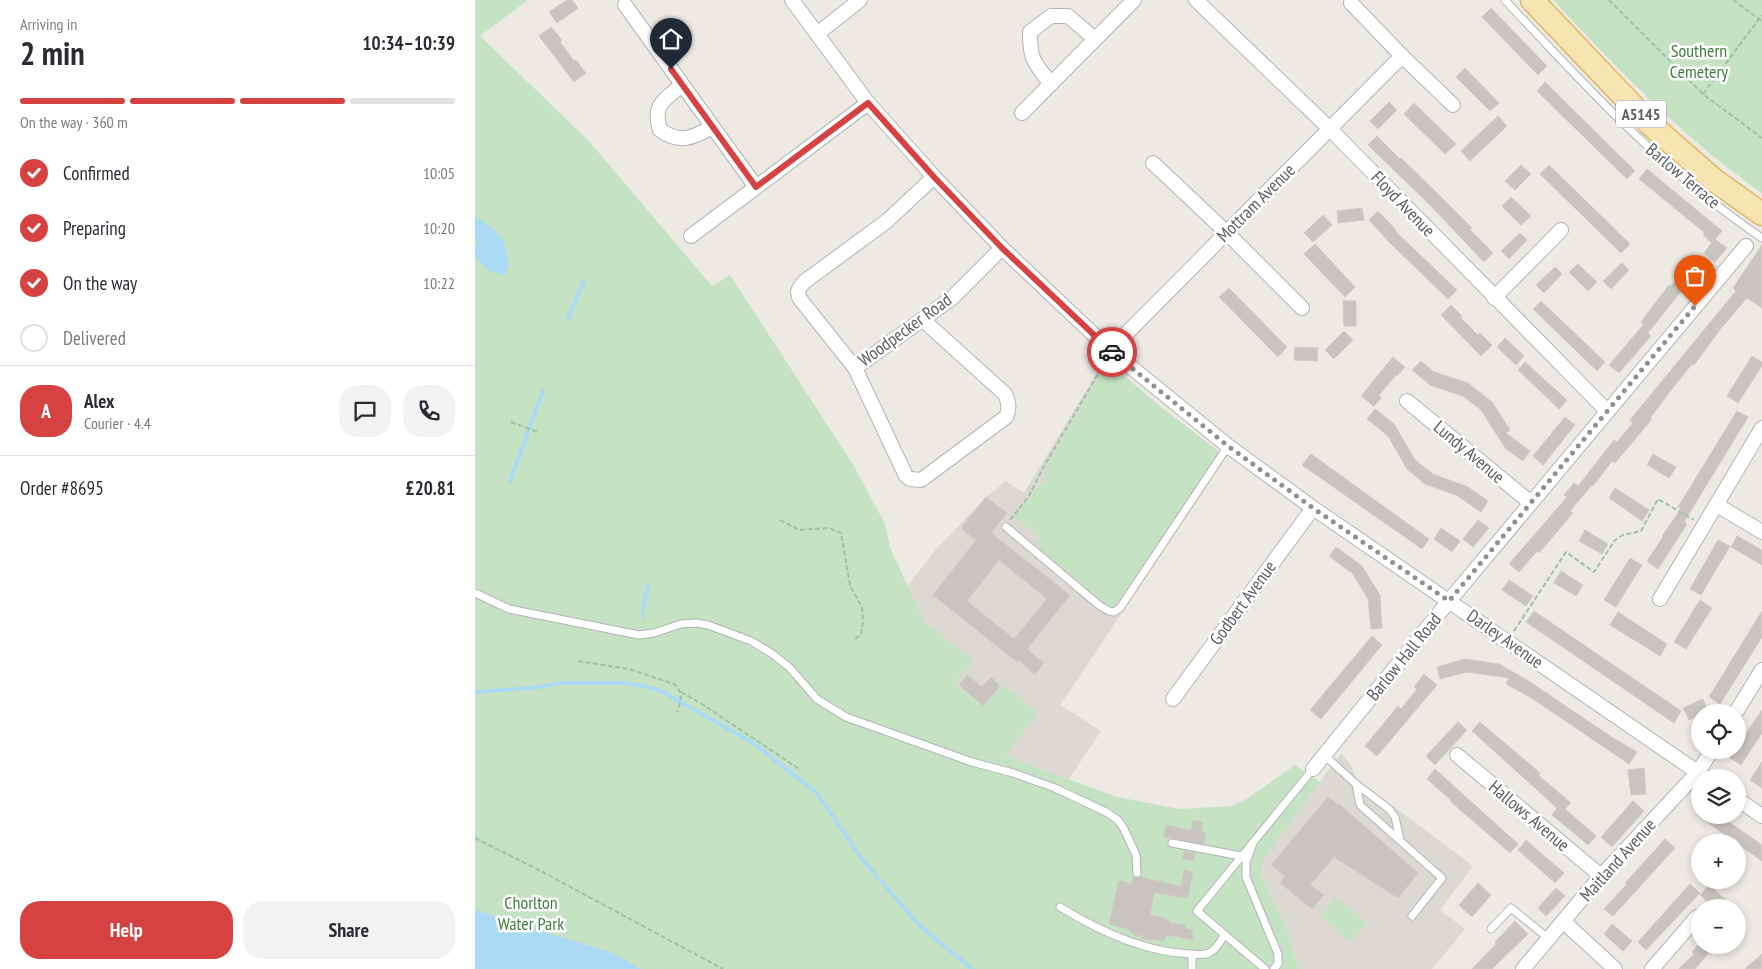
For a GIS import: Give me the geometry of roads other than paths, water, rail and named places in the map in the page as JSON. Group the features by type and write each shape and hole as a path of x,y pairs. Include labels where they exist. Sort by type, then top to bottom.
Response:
{"main road":[{"name":"A5145","path":"1532,0 1650,124 1714,180 1762,214"}],"street":[{"name":"Darley Avenue","path":"792,0 868,103 934,177 1002,248 1110,350 1228,446 1313,508 1693,769"},
{"path":"817,34 860,0"},
{"path":"1022,113 1134,0"},
{"name":"Floyd Avenue","path":"1196,0 1331,130 1607,411"},
{"path":"1351,3 1453,105"},
{"path":"625,5 756,187"},
{"path":"1051,84 1033,61 1031,32 1051,16 1068,16 1095,39"},
{"name":"Mottram Avenue","path":"1110,350 1226,232 1331,130 1402,56"},
{"path":"682,85 666,98 658,108 656,119 660,130 674,138 686,138 698,135 712,127"},
{"path":"691,236 868,103"},
{"path":"1153,163 1302,308"},
{"name":"Woodpecker Road","path":"934,177 887,221 805,282 799,289 797,294 800,299 855,368 952,298 1002,248"},
{"path":"1494,298 1561,230"},
{"name":"Barlow Hall Road","path":"1313,769 1449,601 1746,246"},
{"path":"855,368 906,476 910,479 921,480 1005,417 1009,412 1005,394 923,320"},
{"name":"Lundy Avenue","path":"1407,400 1531,503"},
{"path":"1660,599 1762,428"},
{"path":"1717,505 1762,532"},
{"name":"Godbert Avenue","path":"1173,699 1313,508"},
{"path":"1741,704 1762,670"},
{"name":"Hallows Avenue","path":"1457,755 1601,876"},
{"name":"Maitland Avenue","path":"1523,969 1601,876 1691,786"},
{"path":"1746,805 1762,816"},
{"path":"1564,922 1615,969"},
{"path":"1652,969 1691,924"}],"lane":[{"name":"Barlow Terrace","path":"1505,0 1637,136 1692,186 1762,238"},
{"path":"1007,524 1100,606 1109,612 1114,612 1120,608 1228,446"},
{"path":"475,593 509,608 639,635 654,633 681,624 696,623 708,625 751,641 771,653 789,668 817,699 846,717 972,762 1013,773 1055,788 1107,812 1118,820 1124,829 1136,855 1137,873"},
{"path":"1324,755 1356,784 1389,809 1395,817 1400,840"},
{"path":"1265,969 1197,911 1313,769"},
{"path":"1356,784 1360,805 1442,878 1411,916"},
{"path":"1255,839 1246,862 1246,877 1278,954 1278,964 1274,969"},
{"path":"1172,843 1241,856"},
{"path":"1060,907 1120,938 1148,948 1207,954 1214,950 1224,936"},
{"path":"1491,928 1511,908 1549,938"},
{"path":"1192,969 1193,954"}],"water":[{"path":"475,217 491,227 504,241 509,265 504,276 488,270 475,256 475,247 478,242 475,239"},
{"path":"646,585 650,585 644,621 642,604"},
{"name":"Chorlton Water Park","path":"475,910 615,954 641,969 475,969"}],"waterway":[{"path":"568,318 584,281"},
{"path":"510,481 543,391"},
{"path":"475,692 532,688 563,683 622,683 661,691 753,743 817,793 861,858 920,926 972,969"}],"park label":[{"name":"Southern Cemetery","path":"1699,61"}]}
